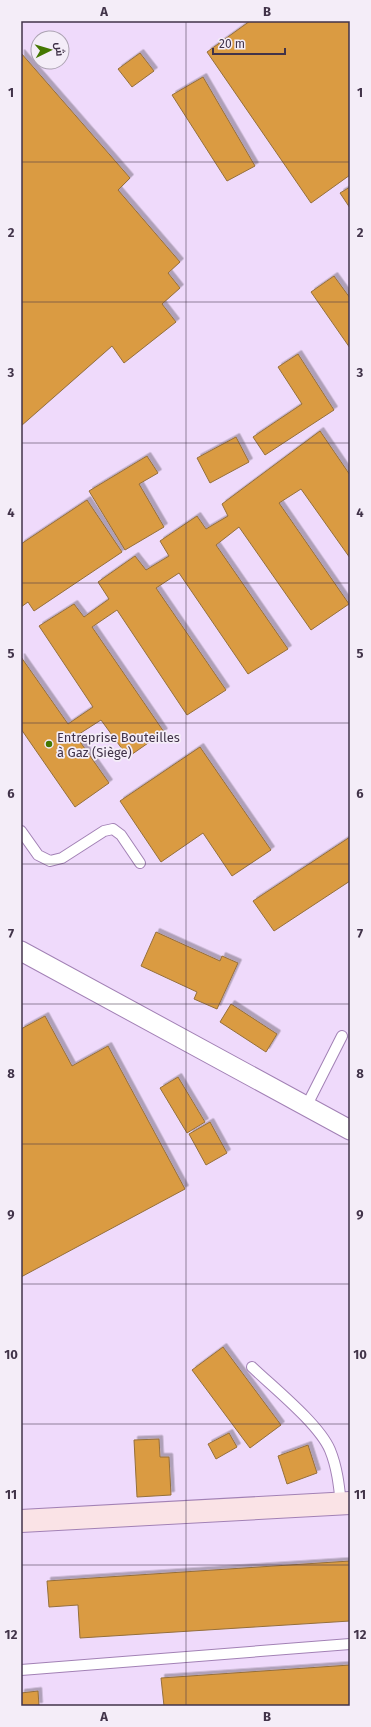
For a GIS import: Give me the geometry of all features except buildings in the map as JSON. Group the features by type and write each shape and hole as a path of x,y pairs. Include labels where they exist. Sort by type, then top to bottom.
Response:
{"main road":[{"path":"21,1521 346,1503"}],"street":[{"path":"21,951 350,1130"}],"lane":[{"path":"21,831 38,855 50,861 62,858 104,831 113,829 121,835 140,863"},
{"path":"306,1107 342,1036"},
{"path":"252,1367 316,1428 330,1449 346,1503"},
{"path":"21,1670 350,1644"}],"place":[{"name":"Entreprise Bouteilles à Gaz (Siège)","path":"49,744"}]}
